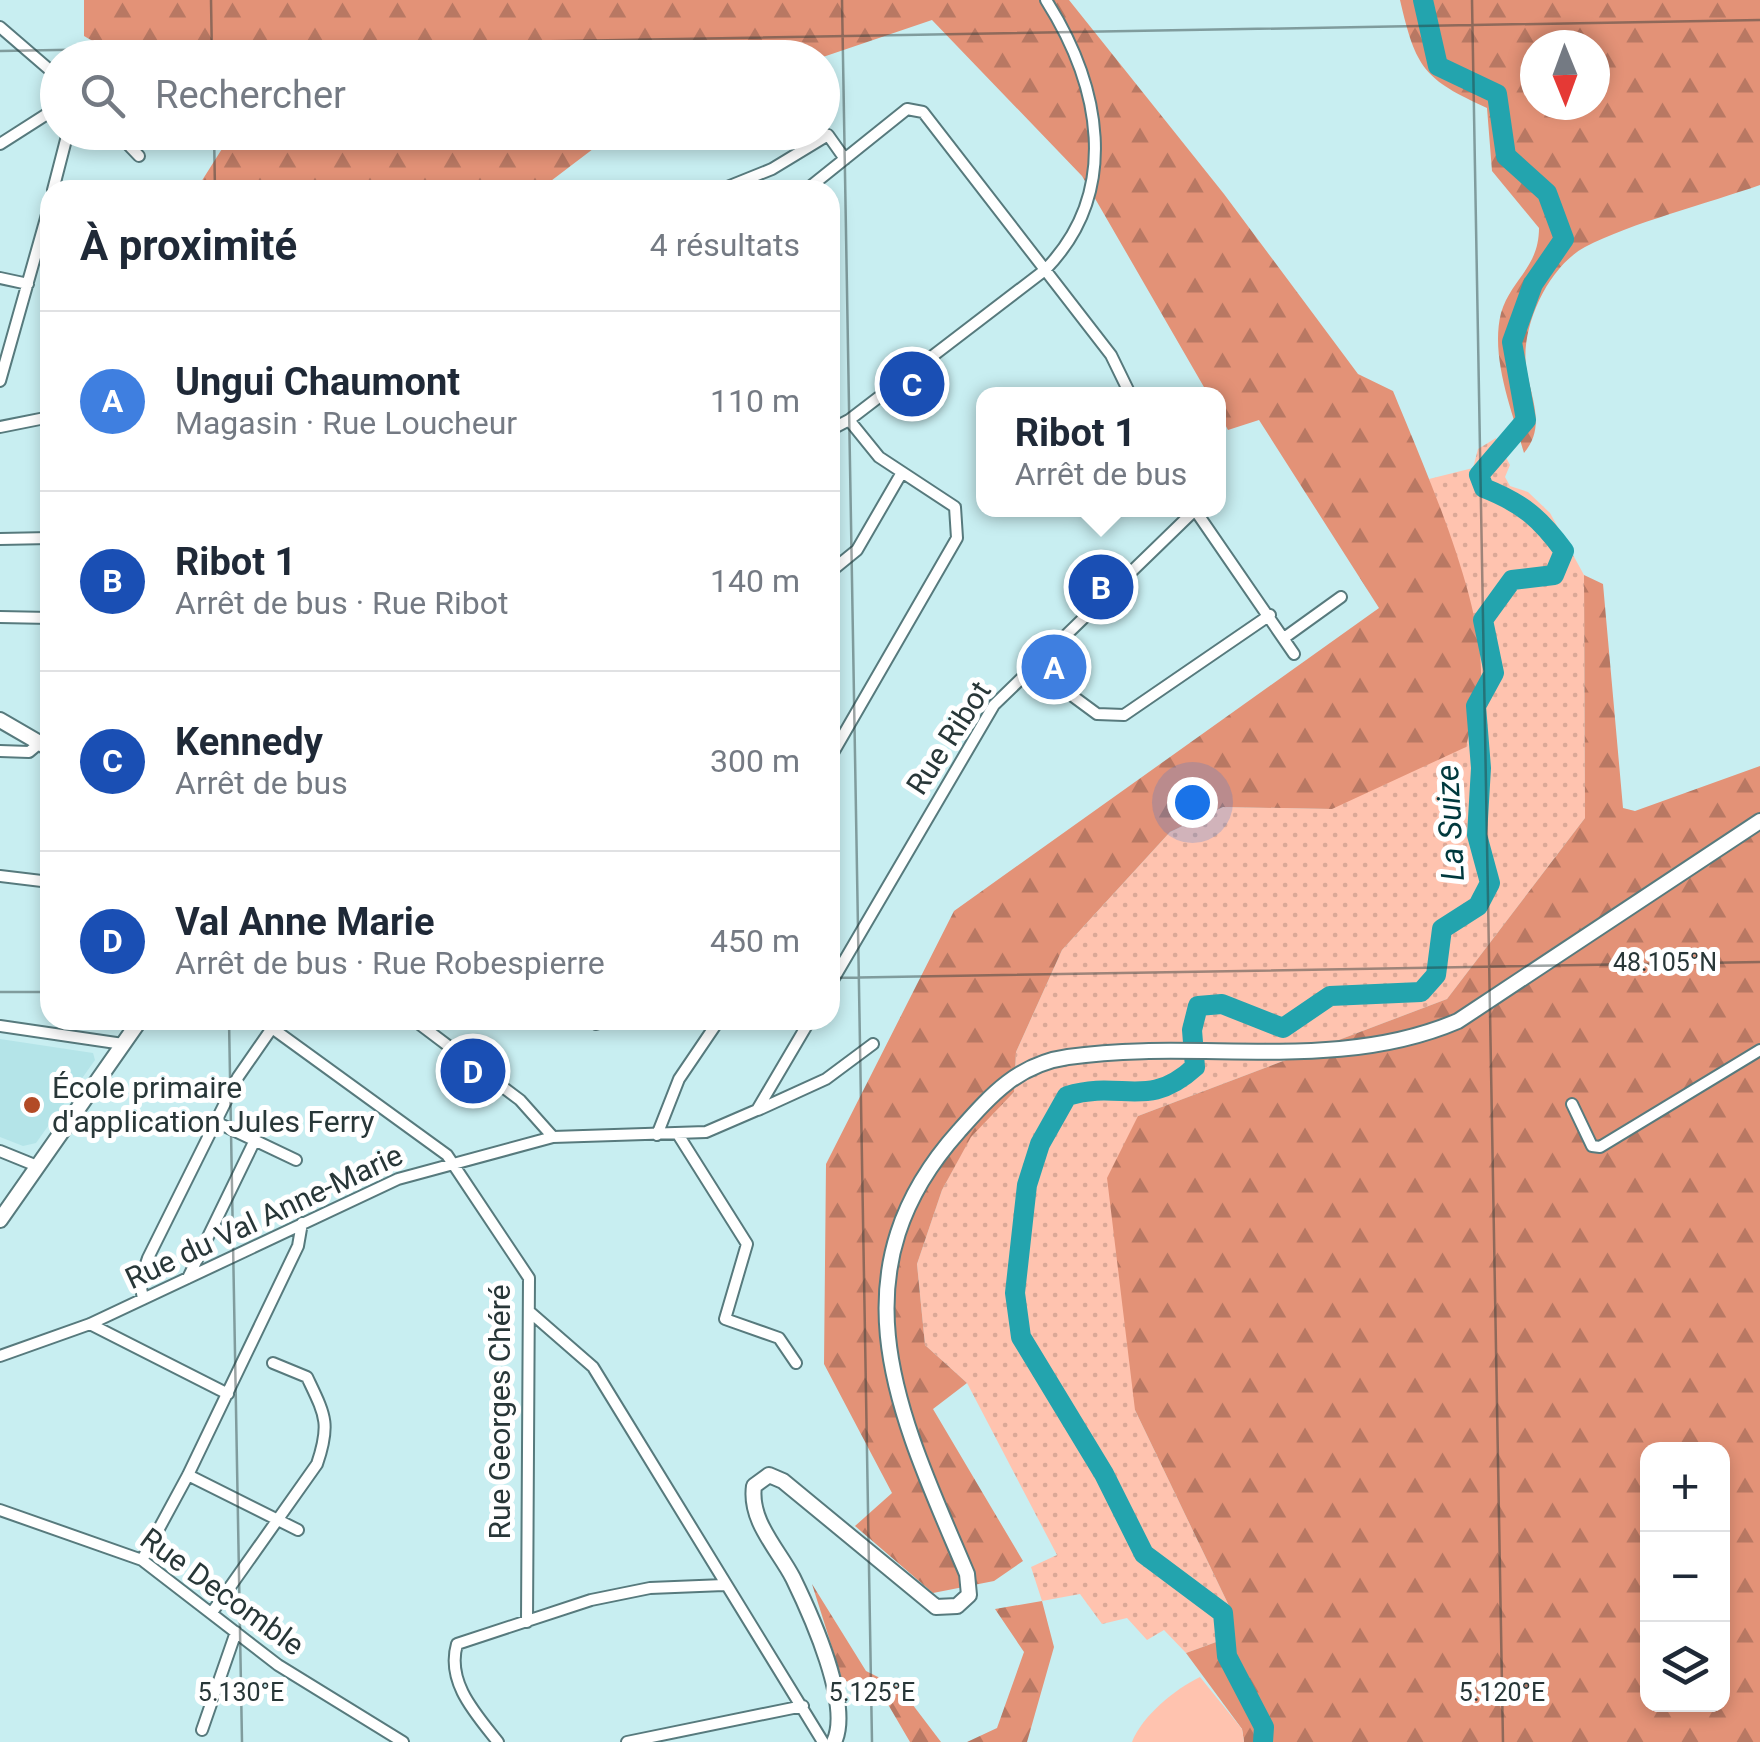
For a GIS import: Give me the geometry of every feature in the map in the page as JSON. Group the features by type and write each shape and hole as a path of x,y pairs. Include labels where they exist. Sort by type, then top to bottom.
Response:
{"main road":[{"path":"0,720 40,742"},
{"path":"834,1742 841,1719 838,1697 799,1592 756,1514 752,1496 762,1477 784,1480 926,1602 946,1609 964,1602 969,1594 967,1574 908,1434 888,1358 884,1294 891,1253 912,1200 950,1140 1012,1076 1069,1056 1341,1051 1421,1037 1458,1021 1760,821"},
{"path":"0,1220 133,1030"}],"street":[{"path":"840,425 1045,270 1071,244 1084,212 1094,153 1092,103 1085,72 1046,0"},
{"path":"0,27 40,61"},
{"path":"818,180 907,109 922,112 1110,356 1126,387"},
{"path":"0,144 40,119"},
{"path":"56,180 64,150"},
{"path":"133,150 139,156"},
{"path":"745,180 802,150"},
{"path":"838,150 844,159"},
{"path":"0,381 40,240"},
{"path":"0,278 28,284"},
{"path":"0,427 40,419"},
{"path":"840,741 957,538 955,507 879,456 849,420"},
{"path":"840,564 857,550 901,474"},
{"name":"Rue Ribot","path":"840,968 994,705 1188,517"},
{"path":"1200,517 1294,654"},
{"path":"0,539 40,538"},
{"path":"1284,638 1340,597"},
{"path":"1032,666 1097,714 1124,715 1270,615"},
{"path":"0,617 40,618"},
{"path":"0,751 28,752 40,747"},
{"path":"0,876 40,881"},
{"path":"0,1026 123,1044"},
{"path":"143,1300 140,1282 148,1258 238,1078 271,1030"},
{"name":"Rue Georges Chéré","path":"275,1030 426,1137 454,1163 529,1278 526,1622"},
{"path":"427,1030 520,1100 553,1137"},
{"path":"658,1135 678,1079 711,1030"},
{"path":"757,1110 804,1030"},
{"path":"796,1363 779,1338 725,1319 747,1244 679,1136 706,1132 826,1079 873,1044"},
{"path":"1572,1104 1592,1146 1600,1147 1760,1050"},
{"path":"218,1123 296,1160"},
{"name":"Rue du Val Anne-Marie","path":"0,1356 90,1324 362,1193 454,1163 553,1137 679,1136"},
{"path":"188,1279 255,1140"},
{"path":"0,1151 37,1166"},
{"path":"142,1560 228,1394 298,1246 302,1223"},
{"path":"530,1312 593,1367 823,1742"},
{"path":"90,1324 228,1394"},
{"path":"214,1612 317,1464 328,1421 308,1377 274,1363"},
{"path":"188,1475 298,1530"},
{"name":"Rue Decomble","path":"0,1510 142,1560 278,1665 403,1742"},
{"path":"498,1742 467,1703 452,1662 457,1644 650,1588 724,1584"},
{"path":"202,1730 236,1632"},
{"path":"628,1742 803,1706"}],"shaded area":[{"path":"1496,438 1510,465 1505,477 1510,486 1528,492 1550,513 1584,575 1585,818 1447,999 1138,1116 1135,1410 1231,1610 1219,1641 1186,1653 1164,1630 1147,1640 1127,1618 1102,1624 1080,1594 1042,1601 1031,1567 1057,1555 967,1383 925,1345 917,1264 942,1190 971,1136 1014,1092 1016,1052 1062,950 1170,832 1223,807 1332,809 1475,620 1429,479 1473,468 1478,449"},
{"name":"École primaire d'application Jules Ferry","path":"0,1039 93,1053 95,1060 36,1143 23,1146 0,1137"},
{"path":"1200,1677 1242,1729 1244,1742 1132,1742 1160,1704"}],"green space":[{"path":"84,0 1069,0 1224,194 1358,374 1393,391 1448,530 1471,605 1481,680 1466,747 1332,809 1223,807 1170,832 1062,950 1016,1052 1014,1092 971,1137 942,1190 917,1264 925,1345 967,1383 933,1409 1023,1561 994,1581 933,1593 855,1526 892,1493 824,1364 826,1164 954,911 1379,608 1259,420 1228,430 1226,387 1204,387 1082,176 932,20 840,51 840,40 91,40 84,36"},
{"path":"1400,0 1760,0 1760,185 1604,238 1585,247 1559,268 1540,299 1528,333 1526,366 1536,422 1524,453 1500,366 1498,330 1506,301 1530,264 1539,228 1492,171 1487,108 1436,79 1411,42"},
{"path":"221,150 592,150 552,180 202,180"},
{"path":"1584,575 1603,584 1623,808 1635,811 1760,766 1760,1742 1244,1742 1242,1729 1186,1653 1219,1641 1231,1610 1135,1410 1107,1178 1138,1116 1447,999 1585,818"},
{"path":"812,1584 866,1671 900,1688 941,1742 910,1742 886,1701 842,1679"},
{"path":"1042,1601 1054,1647 1027,1742 967,1742 997,1728 1024,1652 995,1609"}],"waterway":[{"name":"La Suize","path":"1263,1742 1264,1727 1227,1656 1223,1613 1144,1554 1104,1474 1021,1337 1015,1293 1027,1185 1040,1144 1067,1096 1103,1090 1148,1091 1178,1080 1195,1067 1192,1030 1198,1006 1222,1004 1283,1028 1330,996 1421,992 1436,975 1442,929 1478,906 1490,883 1477,835 1481,768 1476,706 1494,673 1483,620 1512,580 1554,575 1564,551 1529,513 1484,488 1479,475 1526,420 1512,342 1533,284 1564,239 1547,193 1506,156 1497,94 1438,66 1423,0"}],"place":[{"name":"Kennedy","path":"912,384"},
{"name":"Ribot 1","path":"1101,587"},
{"name":"Ungui Chaumont","path":"1054,667"},
{"name":"Val Anne Marie","path":"473,1071"},
{"name":"École primaire d'application Jules Ferry","path":"32,1105"}]}
